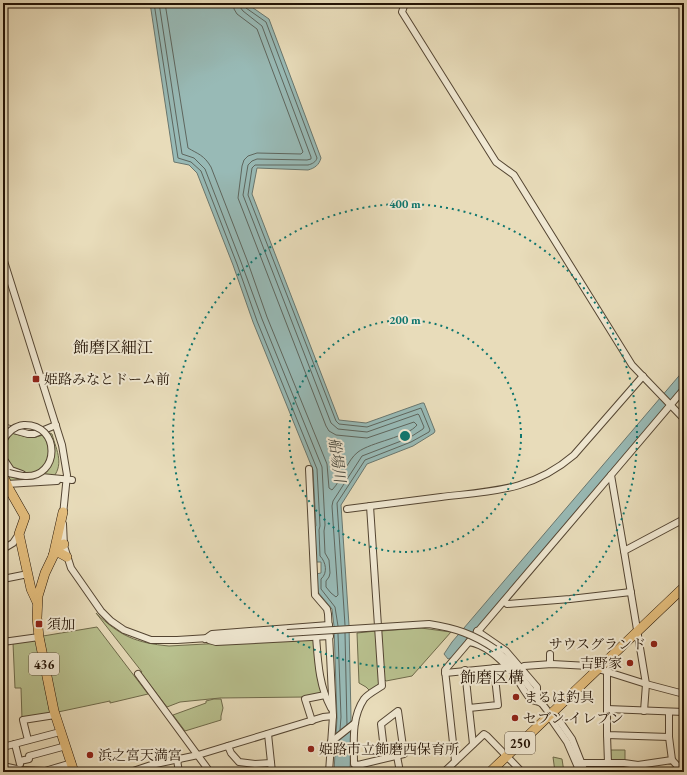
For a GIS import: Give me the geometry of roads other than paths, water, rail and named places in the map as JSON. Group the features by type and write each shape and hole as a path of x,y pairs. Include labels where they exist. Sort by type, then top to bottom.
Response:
{"highway":[{"name":"436","path":"5,473 7,484 25,517 19,534 31,589 37,602"},
{"path":"53,555 58,538 58,528 63,512"},
{"name":"436","path":"64,544 57,548 45,573 37,602 37,618 39,637 54,715 74,772"},
{"path":"53,555 58,552 67,557"},
{"name":"250","path":"490,772 550,714 602,670 638,631 684,587"}],"street":[{"path":"405,3 402,12 496,162 514,175 632,365 684,419"},
{"path":"3,258 64,454 69,479 63,512 64,544 67,557 77,579 101,611 111,621 124,630 151,640 205,639 429,624 464,632 480,639 495,649 512,665 550,714 551,719 567,742 580,772"},
{"path":"347,509 513,488 541,478 574,455 642,376"},
{"path":"455,761 445,670 684,389"},
{"path":"3,441 7,434 16,428 29,425 44,432 52,444 52,456 50,462 42,471 33,475 24,476 5,473"},
{"path":"3,427 28,434 34,434 56,425"},
{"path":"3,458 12,470 28,475 69,479"},
{"path":"309,469 315,594 327,610 330,636 332,713 329,772"},
{"path":"611,474 646,684 644,711"},
{"path":"7,484 69,479"},
{"path":"354,772 356,765 356,717 364,699 382,686 370,506"},
{"path":"624,551 684,519"},
{"path":"3,549 13,543 19,534"},
{"path":"3,579 28,574"},
{"path":"504,601 507,604 631,592"},
{"path":"205,639 212,634 329,625"},
{"path":"477,631 506,651 537,687 539,700"},
{"path":"316,636 318,666 325,695 332,713"},
{"path":"205,639 216,642 330,636"},
{"path":"3,642 39,637"},
{"path":"469,642 475,643 489,650 507,667 531,700 539,700"},
{"path":"550,654 550,664"},
{"path":"520,668 524,666 550,664 589,666 684,694"},
{"path":"445,673 507,667"},
{"path":"469,708 498,705 494,668"},
{"path":"465,670 473,744"},
{"path":"602,670 607,709 608,763"},
{"path":"138,674 210,772"},
{"path":"312,721 306,699 325,695"},
{"path":"607,709 684,712"},
{"path":"356,765 404,754 398,711 381,724 385,758"},
{"path":"669,712 669,737 672,760 683,772"},
{"path":"130,772 152,769 177,760 312,721 332,713"},
{"path":"550,714 556,716 572,739 585,772"},
{"path":"28,740 22,720 54,715"},
{"path":"331,742 355,723"},
{"path":"3,747 60,732"},
{"path":"268,734 272,772"},
{"path":"444,772 484,734 488,736 522,772"},
{"path":"607,735 669,737"},
{"path":"15,744 20,760 21,770"},
{"path":"20,760 29,759 29,756 66,746"},
{"path":"228,746 231,753 239,762 255,764 271,762"},
{"path":"398,756 400,772"},
{"path":"177,760 179,772"},
{"path":"582,763 624,763 638,765 672,760"},
{"path":"3,766 21,770 45,771 72,763"},
{"path":"356,765 360,772"}],"water":[{"name":"船場川","path":"150,3 246,3 269,19 321,158 316,166 308,170 257,168 252,194 339,420 366,423 424,403 435,431 413,446 367,464 341,505 349,625 351,717 350,772 334,772 337,718 334,626 332,609 317,591 316,574 321,573 321,562 316,562 313,470 253,322 233,265 197,173 189,165 174,162"},
{"path":"684,370 684,386 453,657 448,659 444,654 452,642"}],"place":[{"name":"姫路みなとドーム前","path":"36,379"},
{"name":"須加","path":"39,624"},
{"name":"サウスグランド","path":"654,644"},
{"name":"吉野家","path":"630,663"},
{"name":"まるは釣具","path":"516,697"},
{"name":"セブン-イレブン","path":"515,718"},
{"name":"姫路市立飾磨西保育所","path":"311,749"},
{"name":"浜之宮天満宮","path":"90,755"}],"district":[{"name":"飾磨区細江","path":"113,347"},
{"name":"飾磨区構","path":"492,677"}]}
